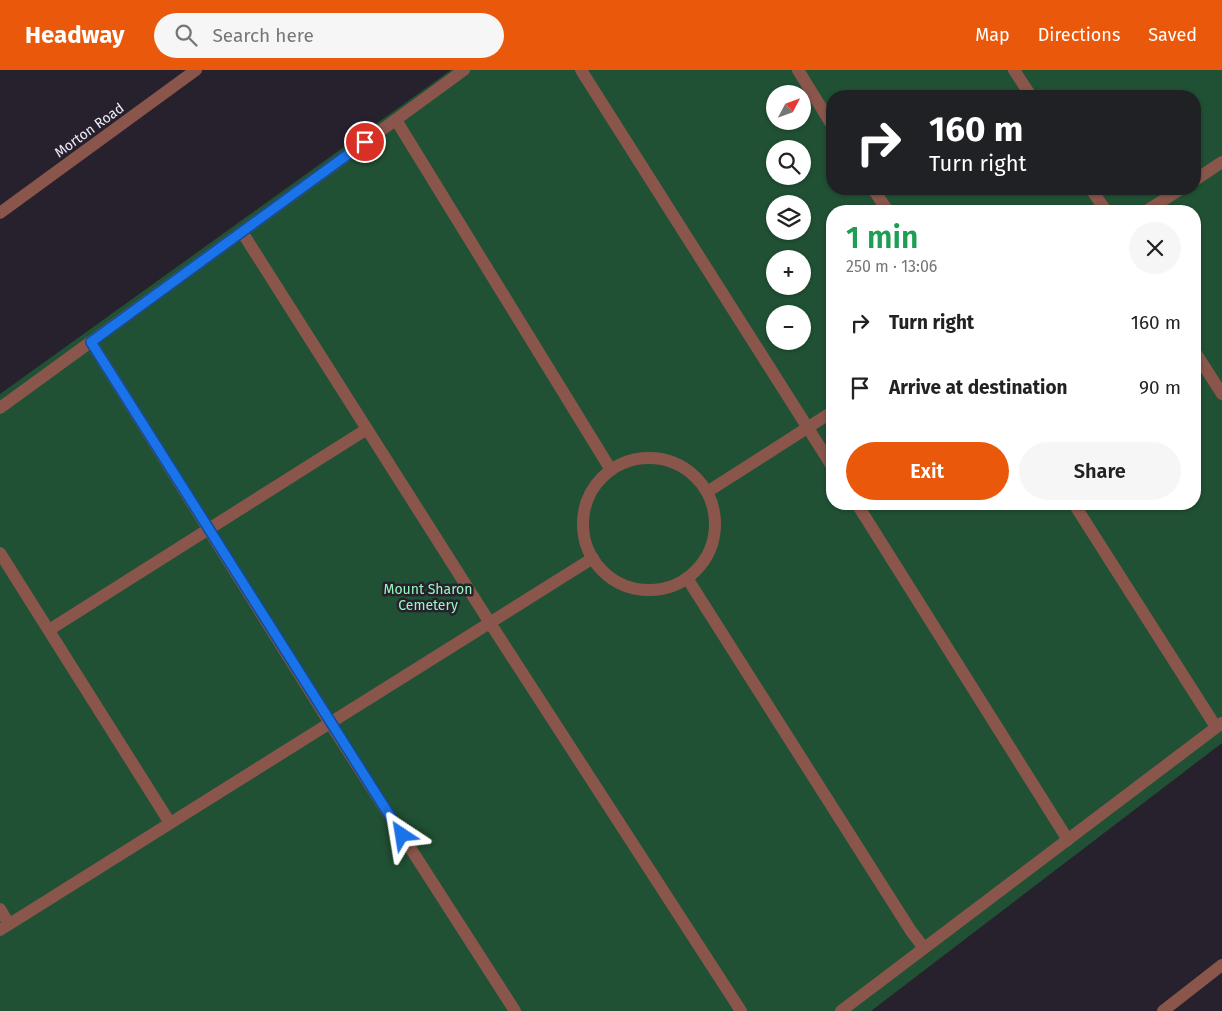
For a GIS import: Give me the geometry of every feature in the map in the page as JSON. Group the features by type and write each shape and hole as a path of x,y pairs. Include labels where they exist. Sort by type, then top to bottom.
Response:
{"street":[{"name":"Morton Road","path":"0,213 196,70"},
{"path":"0,408 464,70"},
{"path":"581,70 826,456"},
{"path":"798,70 826,115"},
{"path":"1014,70 1027,90"},
{"path":"396,120 611,470"},
{"path":"1201,176 1222,162"},
{"path":"1156,205 1171,195"},
{"path":"242,232 490,623 741,1011"},
{"path":"91,342 330,723 515,1011"},
{"path":"1201,361 1222,394"},
{"path":"707,492 826,416"},
{"path":"48,630 367,429"},
{"path":"640,458 656,458 686,469 698,479 707,492 715,518 715,532 712,545 698,569 687,578 671,586 654,590 636,589 619,582 604,572 593,558 586,544 583,527 584,511 598,481 611,470 625,462 640,458"},
{"path":"860,510 1068,840"},
{"path":"841,1011 1219,725 1078,510"},
{"path":"0,553 170,823"},
{"path":"0,909 5,927 593,558"},
{"path":"687,578 911,931 924,948"},
{"path":"1163,1011 1222,965"}],"green space":[{"name":"Mount Sharon Cemetery","path":"451,70 1222,70 1222,743 871,1011 0,1011 0,394"}],"route":[{"path":"365,142 91,342 402,835"}]}
